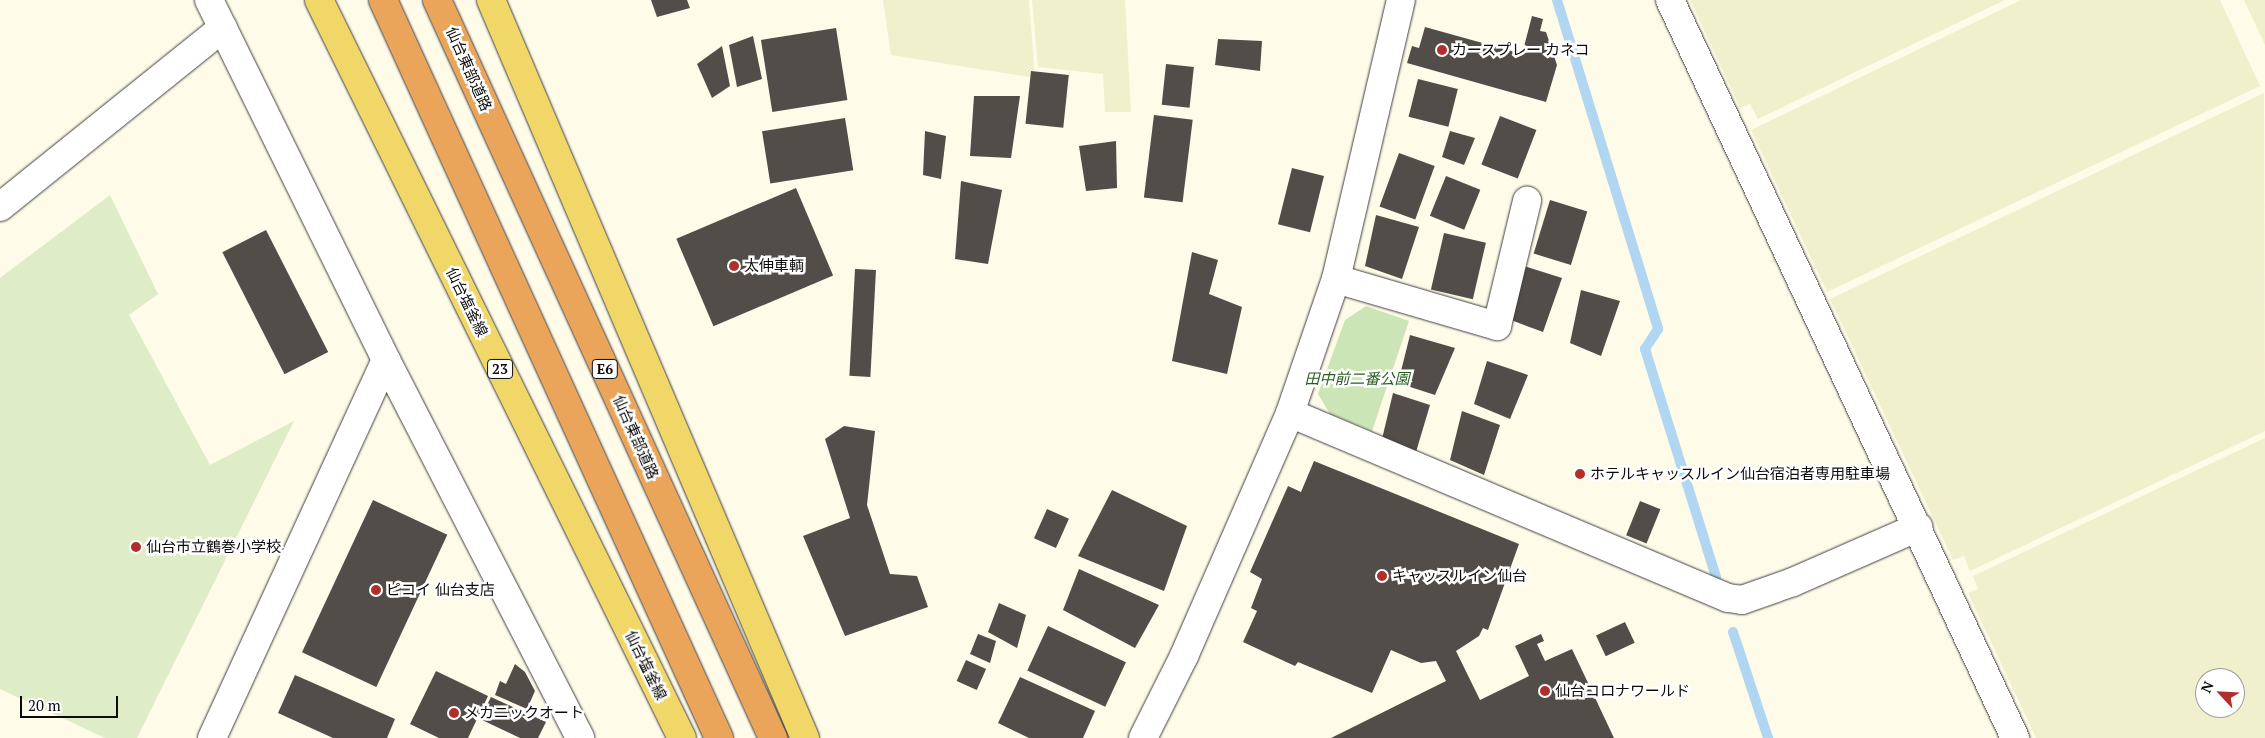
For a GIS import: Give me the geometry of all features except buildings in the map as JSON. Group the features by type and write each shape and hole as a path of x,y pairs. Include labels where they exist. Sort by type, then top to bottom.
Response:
{"highway":[{"path":"383,0 719,738"},
{"name":"仙台東部道路","path":"437,0 773,738"}],"main road":[{"name":"仙台塩釜線","path":"319,0 682,738"},
{"path":"491,0 805,738"}],"street":[{"path":"209,0 386,360 580,738"},
{"path":"1143,738 1184,656 1290,414 1336,279 1401,0"},
{"path":"1670,0 2015,738"},
{"path":"0,207 223,28"},
{"path":"1336,279 1497,326 1527,201"},
{"path":"212,738 386,360"},
{"path":"1290,414 1728,598 1742,600 1793,582 1918,528"}],"green space":[{"path":"883,0 1029,0 1035,78 891,55"},
{"path":"1032,0 1125,0 1131,112 1105,112 1103,74 1038,67"},
{"path":"1690,0 2005,0 1758,119 1750,104 1740,108"},
{"path":"2021,0 2220,0 2260,86 1827,292 1751,130"},
{"path":"2244,0 2265,0 2265,45"},
{"path":"2264,93 2265,431 1970,571 1964,556 1953,560 1830,299"},
{"path":"110,195 158,294 129,315 210,465 294,421 137,738 105,738 0,689 0,278"},
{"name":"田中前二番公園","path":"1366,306 1409,321 1372,431 1330,414 1318,394 1345,320"},
{"path":"2265,438 2265,738 2036,738 1968,593 1978,589 1973,576"}],"waterway":[{"path":"1557,0 1658,329 1645,349 1716,577"},
{"path":"1733,632 1768,738"}],"place":[{"name":"カースプレー カネコ","path":"1442,50"},
{"name":"太伸車輌","path":"734,266"},
{"name":"ホテルキャッスルイン仙台宿泊者専用駐車場","path":"1580,474"},
{"name":"仙台市立鶴巻小学校","path":"136,547"},
{"name":"キャッスルイン仙台","path":"1382,576"},
{"name":"ピコイ 仙台支店","path":"376,590"},
{"name":"仙台コロナワールド","path":"1545,691"},
{"name":"メカニックオート","path":"454,713"}]}
